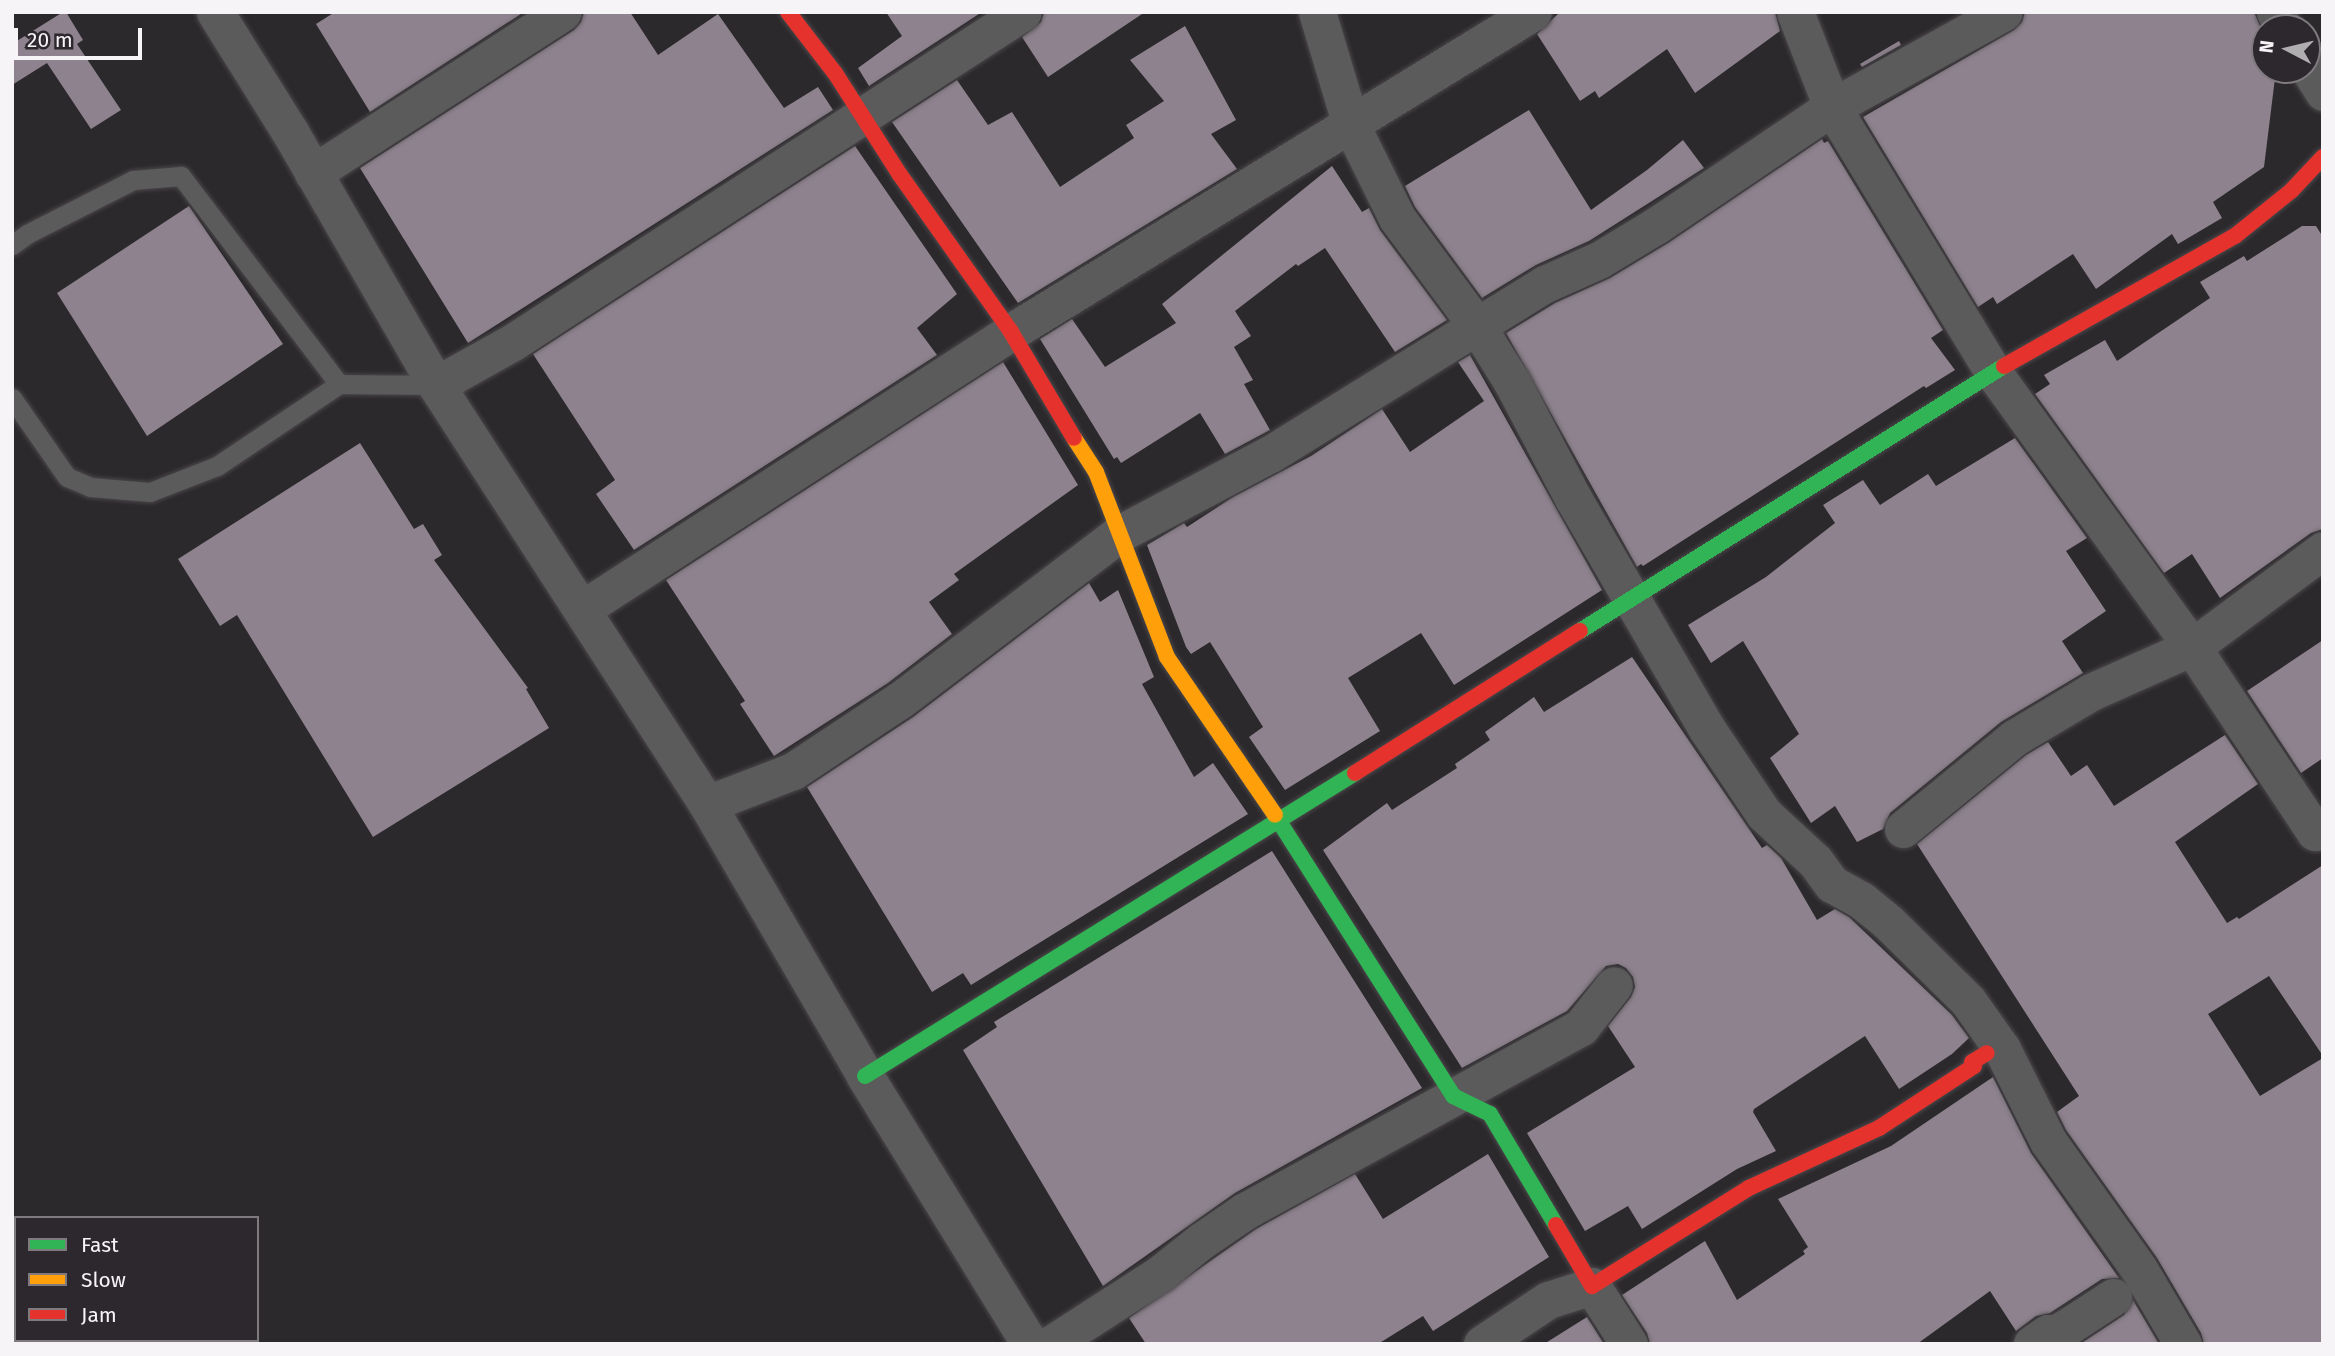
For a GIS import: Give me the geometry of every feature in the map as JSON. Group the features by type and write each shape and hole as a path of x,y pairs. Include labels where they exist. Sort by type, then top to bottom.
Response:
{"street":[{"path":"215,12 313,173 436,385 707,804 865,1076 1030,1344"},
{"path":"313,173 564,12"},
{"path":"788,12 835,73 860,116 1011,331 1045,393 1096,472 1117,535 1167,657 1279,820 1453,1096 1490,1114 1629,1344"},
{"path":"436,385 513,342 1023,12"},
{"path":"1317,12 1351,125 1397,218 1477,326 1512,382 1630,600 1707,729 1764,814 1815,861 1832,884 1861,900 1888,922 1968,1000 2002,1049 2048,1141 2139,1269 2183,1344"},
{"path":"582,610 1011,331 1533,12"},
{"path":"1795,12 1832,107 1993,372 2192,648 2315,832 2323,826"},
{"path":"707,804 804,764 900,700 1117,535 1272,453 1545,284 1599,260 1667,219 1832,107 2004,12"},
{"path":"865,1076 1993,372 2112,309 2235,236 2291,191 2323,157"},
{"path":"1903,829 2014,738 2091,692 2192,648 2323,550"},
{"path":"1051,1344 1161,1273 1245,1211 1581,1027 1614,985"},
{"path":"1482,1344 1548,1300 1592,1286 1749,1188 1879,1128 1974,1066 1972,1062 1987,1053"},
{"path":"2032,1344 2048,1332 2051,1336 2067,1327 2113,1297"}],"lane":[{"path":"12,245 27,234 133,180 181,176 339,384"},
{"path":"12,398 67,477 90,487 150,492 217,466 339,384 436,385"}],"building":[{"path":"66,12 83,40 77,44 121,110 91,129 47,63 12,85 12,44"},
{"path":"335,12 524,12 370,112 316,24"},
{"path":"584,12 630,12 658,55 718,14 784,108 818,87 833,110 468,343 360,168 574,30 581,22"},
{"path":"886,12 982,12 869,86 858,68 902,36"},
{"path":"1044,12 1145,12 1048,77 1022,37 1041,22"},
{"path":"1560,12 1775,12 1780,31 1695,93 1667,49 1599,98 1595,91 1580,101 1537,34"},
{"path":"2025,12 2254,12 2255,14 2251,14 2251,84 2274,84 2264,167 2213,202 2222,218 2178,244 2172,234 2096,289 2073,254 1997,304 1993,297 1978,307 1863,117 2014,30 2022,22"},
{"path":"1185,26 1236,120 1211,134 1237,169 1018,303 892,122 957,80 988,125 1012,112 1060,187 1134,138 1126,125 1164,101 1130,60"},
{"path":"1899,41 1901,45 1862,67 1860,64"},
{"path":"1529,110 1591,210 1683,140 1704,168 1589,241 1536,265 1482,298 1415,207 1405,186"},
{"path":"1822,139 1824,143 1828,141 1943,330 1931,338 1955,370 1926,388 1924,386 1643,566 1641,564 1637,567 1506,333 1555,303 1610,278 1668,243"},
{"path":"855,146 957,294 917,328 937,355 634,550 596,494 615,480 533,354"},
{"path":"1332,166 1362,212 1369,208 1380,230 1447,320 1395,352 1325,248 1298,266 1296,264 1235,311 1251,336 1234,347 1253,380 1244,384 1270,430 1225,454 1200,413 1121,463 1117,457 1114,459 1040,339 1072,319 1105,367 1176,323 1162,304"},
{"path":"189,206 283,344 147,436 57,293"},
{"path":"2302,226 2316,226 2323,237 2323,529 2311,533 2220,598 2192,554 2164,573 2035,394 2050,384 2044,375 2105,340 2117,361 2210,298 2200,282 2244,256 2247,261"},
{"path":"1470,355 1602,590 1454,685 1421,633 1348,678 1380,731 1285,790 1249,737 1263,727 1210,642 1191,654 1186,647 1147,545 1184,523 1187,527 1233,497 1311,456 1382,409 1410,452 1484,401 1458,362"},
{"path":"1003,362 1078,485 954,574 959,580 929,602 952,634 888,683 774,756 740,704 745,701 666,580"},
{"path":"2015,438 2087,538 2066,551 2106,611 2062,641 2083,673 2001,722 1890,813 1883,829 1857,842 1835,806 1811,823 1770,758 1799,734 1743,641 1711,663 1688,625 1766,577 1835,523 1823,505 1863,480 1880,505 1928,474 1936,486"},
{"path":"360,443 414,529 423,524 442,555 434,560 528,688 526,689 549,728 373,837 237,615 220,626 178,559"},
{"path":"1089,583 1100,602 1118,590 1154,677 1142,684 1194,777 1213,763 1248,814 971,985 963,973 932,992 807,787 913,717"},
{"path":"2323,640 2323,758 2301,773 2247,691"},
{"path":"1632,657 1762,848 1767,845 1781,858 1817,920 1835,909 1849,917 1952,1015 1969,1038 1952,1054 1899,1089 1865,1036 1754,1109 1753,1112 1776,1151 1737,1169 1642,1229 1628,1206 1585,1231 1527,1133 1635,1067 1608,1026 1631,997 1635,987 1633,977 1626,968 1618,964 1606,966 1567,1011 1462,1068 1323,850 1387,803 1392,810 1457,768 1455,764 1490,740 1485,732 1534,697 1544,712"},
{"path":"2225,735 2258,784 2175,842 2227,923 2237,917 2239,919 2323,865 2323,1056 2269,976 2208,1014 2260,1096 2323,1058 2323,1344 2204,1344 2201,1333 2157,1258 2066,1130 2057,1112 2079,1096 1917,844 2026,755 2048,742 2071,776 2087,765 2114,806"},
{"path":"1272,851 1422,1088 1235,1193 1103,1286 963,1050 997,1027 994,1022"},
{"path":"1993,1077 2031,1153 2119,1278 2102,1279 2050,1313 2036,1316 2016,1331 1990,1291 1917,1344 1650,1344 1647,1333 1622,1295 1705,1241 1737,1300 1805,1254 1803,1251 1808,1247 1778,1199 1891,1146"},
{"path":"1488,1154 1549,1257 1433,1331 1423,1316 1378,1344 1146,1344 1129,1318 1256,1229 1355,1174 1383,1219"},
{"path":"2133,1300 2159,1344 2080,1344 2124,1315"},
{"path":"1587,1317 1604,1344 1544,1344"}],"traffic: fast":[{"path":"1580,631 2004,366"},
{"path":"865,1076 1355,773"},
{"path":"1275,815 1453,1096 1490,1114 1556,1225"}],"traffic: slow":[{"path":"1074,438 1096,472 1167,657 1275,815"}],"traffic: jam":[{"path":"788,12 835,73 900,175 1011,332 1074,438"},
{"path":"2004,366 2235,236 2291,191 2323,157"},
{"path":"1355,773 1580,631"},
{"path":"1556,1225 1592,1286 1749,1188 1879,1128 1974,1066 1972,1062 1987,1053"}]}
